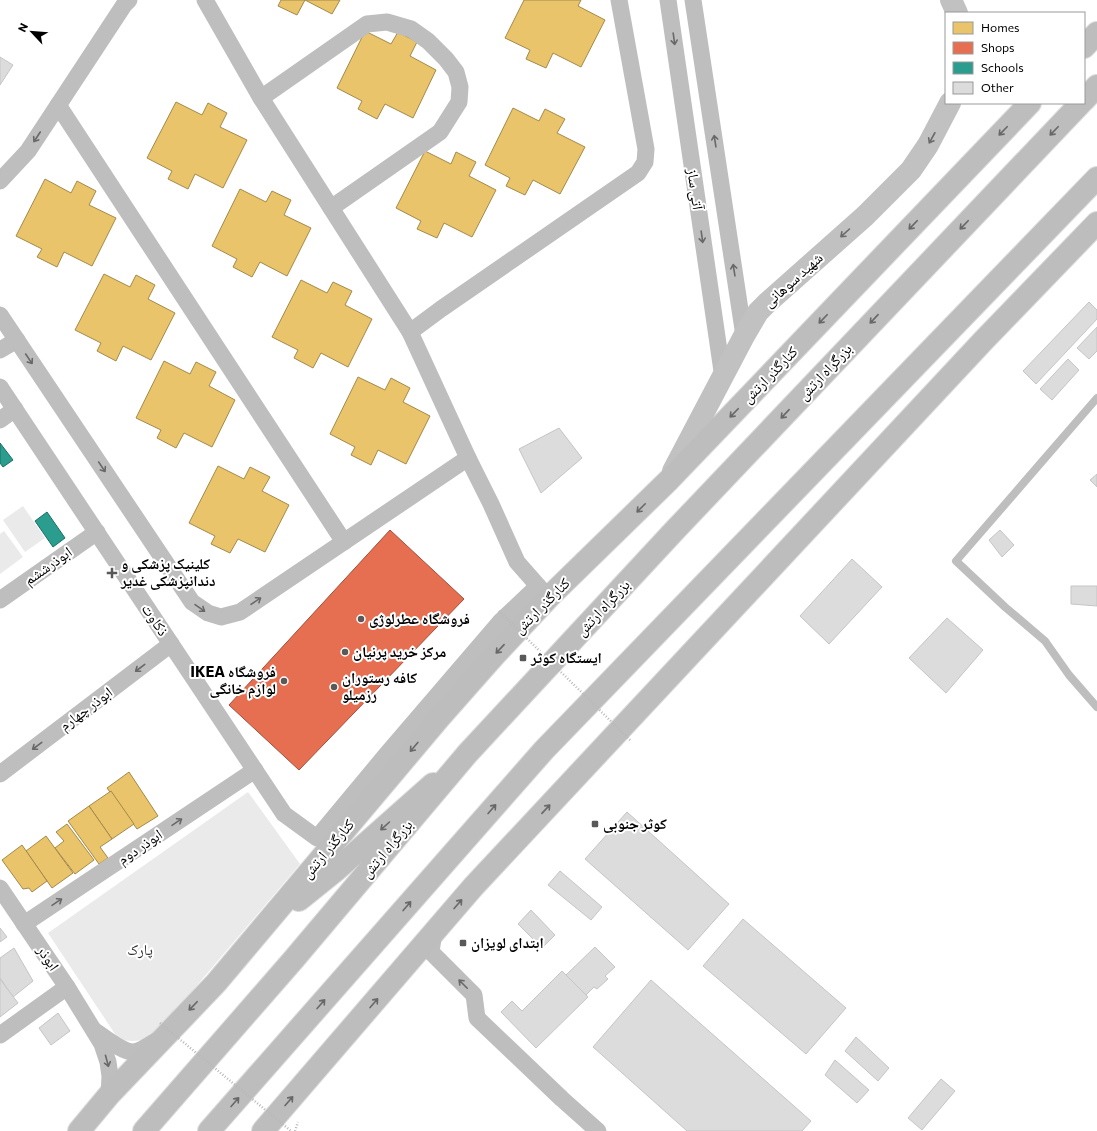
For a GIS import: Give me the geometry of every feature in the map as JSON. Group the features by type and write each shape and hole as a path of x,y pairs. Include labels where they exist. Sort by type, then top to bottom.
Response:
{"main road":[{"path":"951,0 957,12"},
{"path":"1085,46 1097,34"},
{"path":"1085,99 1097,86"},
{"name":"شهید سوهانی","path":"669,480 758,312 865,216 911,170 928,145 949,104"},
{"name":"کنارگذر ارتش","path":"79,1131 162,1030 216,983 440,717 493,657 543,592 669,480 1029,104"},
{"name":"بزرگراه ارتش","path":"144,1131 294,959 467,754 681,524 1080,104"},
{"path":"210,1131 544,750 1097,178"},
{"path":"263,1131 473,887 984,340 1097,223"},
{"path":"216,983 304,894 335,871 467,754"}],"street":[{"path":"0,181 28,151 124,5 129,0"},
{"path":"205,0 261,98 410,332 517,562 543,592"},
{"path":"410,332 638,173 645,162 646,149 619,0"},
{"name":"آتی ساز","path":"668,0 723,378"},
{"name":"آتی ساز","path":"693,0 744,336"},
{"path":"261,98 367,24 374,23 387,22 410,29 428,41 446,59 456,72 460,87 459,102 440,132 331,208"},
{"path":"58,105 344,542"},
{"path":"711,296 719,303 729,302 737,291"},
{"path":"0,315 192,602 208,613 221,617 240,612 468,458"},
{"path":"0,350 17,340"},
{"name":"ذکاوت","path":"0,387 284,814 317,838 500,622 543,592"},
{"path":"0,420 15,409"},
{"name":"ابوذرششم","path":"0,600 97,532"},
{"name":"ابوذر چهارم","path":"0,774 172,644"},
{"name":"ابوذر دوم","path":"24,924 255,770"},
{"name":"ابوذر","path":"0,888 67,987 102,1044 108,1062 110,1076 109,1095"},
{"path":"434,932 432,952 474,995 477,1018 598,1131"},
{"path":"0,1035 67,987"},
{"path":"94,1030 111,1042 134,1052 162,1030"}],"lane":[{"path":"1097,398 956,561 1005,607 1045,641 1069,675 1097,707"}],"path":[{"path":"499,611 631,742"},
{"path":"162,1030 291,1131"}],"green space":[{"path":"23,506 45,538 25,552 3,520"},
{"path":"4,531 23,557 0,574 0,534"},
{"name":"پارک","path":"248,792 300,864 165,1023 145,1039 135,1041 119,1040 48,933"}],"building: Homes":[{"path":"281,0 305,0 297,15 278,6"},
{"path":"305,0 340,0 332,14"},
{"path":"524,0 581,0 578,6 605,20 581,67 553,53 546,68 526,59 530,50 505,38"},
{"path":"365,31 391,44 398,32 417,42 410,56 436,70 413,118 385,104 377,119 358,109 362,101 337,88"},
{"path":"176,102 202,115 208,103 227,113 220,127 247,140 223,188 195,174 188,189 168,179 172,171 147,158"},
{"path":"513,108 539,121 545,109 565,119 557,133 585,147 560,194 533,180 525,195 506,186 510,178 485,165"},
{"path":"425,151 451,164 456,152 476,162 469,176 496,190 472,237 444,223 437,238 417,229 421,221 396,208"},
{"path":"45,179 71,193 77,181 96,191 89,205 116,218 92,266 64,252 57,267 37,257 42,249 16,236"},
{"path":"240,189 266,202 272,191 291,200 284,215 311,228 287,276 260,262 252,277 233,267 237,259 212,246"},
{"path":"104,274 130,287 136,275 155,285 148,299 175,313 151,360 123,346 116,361 97,351 101,343 75,330"},
{"path":"301,280 327,293 333,282 352,291 345,305 372,319 348,367 321,353 313,368 294,358 298,350 272,337"},
{"path":"164,361 190,374 196,362 216,372 209,386 235,400 212,447 184,433 176,448 157,438 161,430 136,418"},
{"path":"358,377 385,390 391,378 410,388 403,402 430,416 406,464 378,450 371,465 351,455 355,447 330,434"},
{"path":"218,466 244,479 250,467 270,477 262,491 289,505 265,552 238,539 230,553 211,544 215,536 189,523"},
{"path":"129,772 158,816 137,829 107,788"},
{"path":"111,791 134,824 112,839 89,806"},
{"path":"89,806 112,839 100,847 108,858 99,864 68,821"},
{"path":"67,824 94,860 75,874 55,848 64,841 56,832"},
{"path":"46,836 73,873 52,888 26,851"},
{"path":"22,845 47,881 32,892 29,888 23,889 2,860"}],"building: Shops":[{"name":"مرکز خرید پرنیان","path":"390,530 464,599 299,770 229,705"}],"building: Schools":[{"path":"0,443 13,460 3,467 0,463"},
{"path":"47,512 65,538 53,547 35,521"}],"building: Other":[{"path":"0,57 13,65 0,85"},
{"path":"1089,302 1097,310 1097,319 1036,384 1023,371"},
{"path":"1097,327 1097,351 1089,359 1077,348"},
{"path":"1068,359 1079,370 1052,400 1040,389"},
{"path":"559,428 582,458 541,493 519,449"},
{"path":"1097,474 1097,487 1090,480"},
{"path":"1000,530 1014,545 1002,557 989,540"},
{"path":"852,559 882,587 829,644 800,616"},
{"path":"1071,586 1097,586 1097,606 1071,604"},
{"path":"947,618 983,650 946,693 909,658"},
{"path":"627,812 729,904 688,950 585,859"},
{"path":"560,871 602,907 591,920 548,885"},
{"path":"531,910 555,935 542,948 518,924"},
{"path":"743,919 846,1008 806,1054 703,966"},
{"path":"0,928 7,937 0,942"},
{"path":"595,947 615,967 605,976 608,979 597,989 594,987 586,995 566,975"},
{"path":"14,948 33,981 13,997 0,978 0,958"},
{"path":"562,971 588,997 536,1048 501,1012 512,1001 522,1011"},
{"path":"0,979 18,1003 0,1017"},
{"path":"651,980 811,1121 802,1131 687,1131 593,1047"},
{"path":"58,1013 70,1031 51,1045 39,1028"},
{"path":"856,1037 889,1068 878,1081 845,1051"},
{"path":"835,1060 869,1090 857,1103 825,1075"},
{"path":"941,1079 955,1091 922,1130 908,1118"}],"place":[{"name":"کلینیک پزشکی و دندانپزشکی غدیر","path":"112,573"},
{"name":"فروشگاه عطرلوژی","path":"361,619"},
{"name":"مرکز خرید پرنیان","path":"345,652"},
{"name":"ایستگاه کوثر","path":"523,658"},
{"name":"IKEA فروشگاه لوازم خانگی","path":"284,681"},
{"name":"کافه رستوران رزمیلو","path":"334,687"},
{"name":"کوثر جنوبی","path":"595,824"},
{"name":"ابتدای لویزان","path":"463,943"}]}
